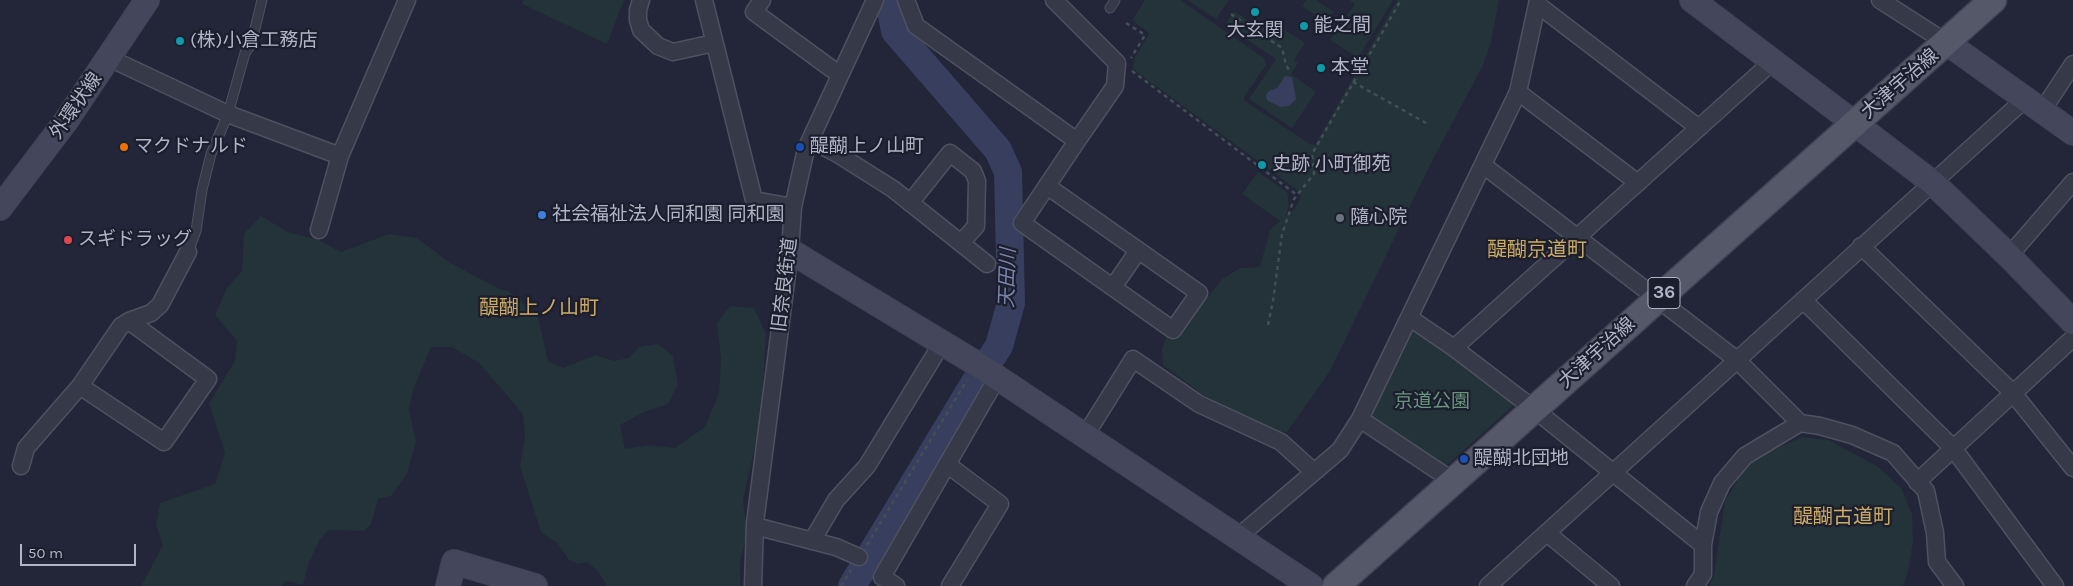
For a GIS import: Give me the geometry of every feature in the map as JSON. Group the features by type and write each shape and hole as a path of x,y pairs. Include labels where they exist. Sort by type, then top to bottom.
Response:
{"main road":[{"name":"大津宇治線","path":"1336,586 1993,0"}],"street":[{"name":"外環状線","path":"0,208 66,121 148,0"},
{"path":"319,230 340,156 407,0"},
{"path":"642,0 638,10 640,25 642,30 658,46 674,52 714,43"},
{"path":"704,0 754,200 793,207"},
{"path":"762,0 754,12 840,75"},
{"path":"906,0 916,26 1076,141"},
{"path":"1047,186 1199,293 1173,330 1022,223 1076,141 1115,86 1117,63 1054,0"},
{"path":"1692,0 1933,183 2009,256 2073,322"},
{"path":"1880,0 1947,43 2073,133"},
{"name":"旧奈良街道","path":"753,586 755,526 790,251 793,207 806,149 872,1"},
{"path":"1238,537 1340,450 1360,419 1518,92 1538,2 1699,128"},
{"path":"108,58 228,114 340,156"},
{"path":"1454,348 1772,62"},
{"path":"1488,586 1861,246 1933,183 2033,105 2073,64"},
{"path":"1518,92 1638,183"},
{"path":"810,140 844,158 893,189 987,264"},
{"path":"910,203 950,153 973,171 977,181 976,226 961,244"},
{"path":"1483,165 1578,236 1737,360 1800,423 1820,426 1852,435 1893,452 1926,491 1935,533 1937,562 1954,586"},
{"path":"2009,256 2073,182"},
{"path":"1861,246 2013,394 2073,468"},
{"path":"790,251 977,364 1311,586"},
{"path":"1114,287 1138,251"},
{"path":"21,466 26,448 80,386 121,326 128,321 151,313 160,305 188,252"},
{"path":"1803,300 1953,448 2055,586"},
{"path":"1410,318 1454,348 1534,409 1703,545"},
{"path":"80,386 164,442 208,379 128,321"},
{"path":"1917,482 2073,338"},
{"path":"812,541 836,500 867,466 942,343"},
{"path":"1085,436 1133,359 1199,404 1281,442 1314,472"},
{"path":"896,586 882,577 997,378"},
{"path":"1360,419 1453,481"},
{"path":"1695,586 1702,574 1703,545 1709,512 1722,483 1745,456 1800,423"},
{"path":"948,465 1000,504 950,586"},
{"path":"755,526 836,547 859,557"},
{"path":"1546,533 1611,586"},
{"path":"448,586 454,562 535,586"}],"lane":[{"path":"188,252 196,231 202,190 211,154 228,114 245,53 251,45 262,0"}],"path":[{"path":"1268,325 1274,301 1282,234 1297,195 1314,174 1312,154 1401,0"},
{"path":"1231,14 1280,46 1289,70"},
{"path":"1126,23 1145,35 1131,59"},
{"path":"1126,67 1297,195"},
{"path":"1353,82 1426,123"},
{"path":"841,586 977,364"}],"green space":[{"path":"524,0 624,0 607,44 522,4"},
{"name":"隨心院","path":"1145,0 1180,0 1264,58 1266,65 1244,97 1245,101 1310,144 1315,145 1397,0 1499,0 1491,43 1483,65 1428,169 1330,371 1287,432 1273,431 1220,407 1163,365 1162,350 1166,337 1179,317 1201,306 1222,279 1240,268 1260,267 1270,230 1280,221 1242,194 1258,172 1287,192 1289,207 1285,217 1294,209 1301,198 1300,192 1133,69 1134,59 1149,34 1135,23 1133,19"},
{"path":"1187,0 1229,0 1216,19"},
{"path":"1306,0 1316,0 1334,12 1327,23 1302,6"},
{"path":"1349,0 1393,0 1358,58 1330,40 1355,4"},
{"path":"1234,11 1261,29 1268,19 1305,43 1294,60 1298,63 1291,74 1316,92 1292,128 1249,99 1276,59 1225,25"},
{"path":"261,216 288,232 318,240 341,252 389,234 417,238 450,263 502,290 508,291 524,304 538,317 548,361 563,368 596,355 614,361 629,358 639,347 658,344 673,356 678,385 668,404 644,412 620,425 625,449 648,445 675,448 705,427 719,393 721,359 717,323 730,306 754,308 766,334 761,420 743,500 747,534 740,562 740,586 607,586 597,570 586,562 578,564 569,560 557,543 541,532 520,466 525,437 523,414 479,363 452,347 431,347 413,390 409,409 416,442 407,474 391,496 378,499 371,525 364,531 328,530 319,541 308,565 303,585 286,581 281,586 141,586 163,545 156,525 160,503 215,484 225,453 209,403 235,361 237,341 215,315 227,288 242,271 244,234"},
{"name":"京道公園","path":"1409,330 1414,330 1515,404 1445,467 1375,422 1370,407"},
{"path":"1802,437 1828,440 1877,466 1901,488 1912,514 1913,540 1909,568 1903,586 1709,586 1714,575 1725,501 1745,468 1753,459"}],"water":[{"path":"1285,76 1292,77 1296,99 1289,106 1280,107 1267,100 1266,95 1269,91 1277,88"}],"waterway":[{"name":"天田川","path":"852,586 999,346 1011,303 1008,172 998,150 895,31 889,0"}],"place":[{"name":"大玄関","path":"1255,12"},
{"name":"能之間","path":"1304,26"},
{"name":"(株)小倉工務店","path":"180,41"},
{"name":"本堂","path":"1321,68"},
{"name":"マクドナルド","path":"124,147"},
{"name":"醍醐上ノ山町","path":"800,147"},
{"name":"史跡 小町御苑","path":"1262,165"},
{"name":"社会福祉法人同和園 同和園","path":"542,215"},
{"name":"隨心院","path":"1340,218"},
{"name":"スギドラッグ","path":"68,240"},
{"name":"醍醐北団地","path":"1464,459"}],"district":[{"name":"醍醐京道町","path":"1537,250"},
{"name":"醍醐上ノ山町","path":"539,308"},
{"name":"醍醐古道町","path":"1843,517"}]}
